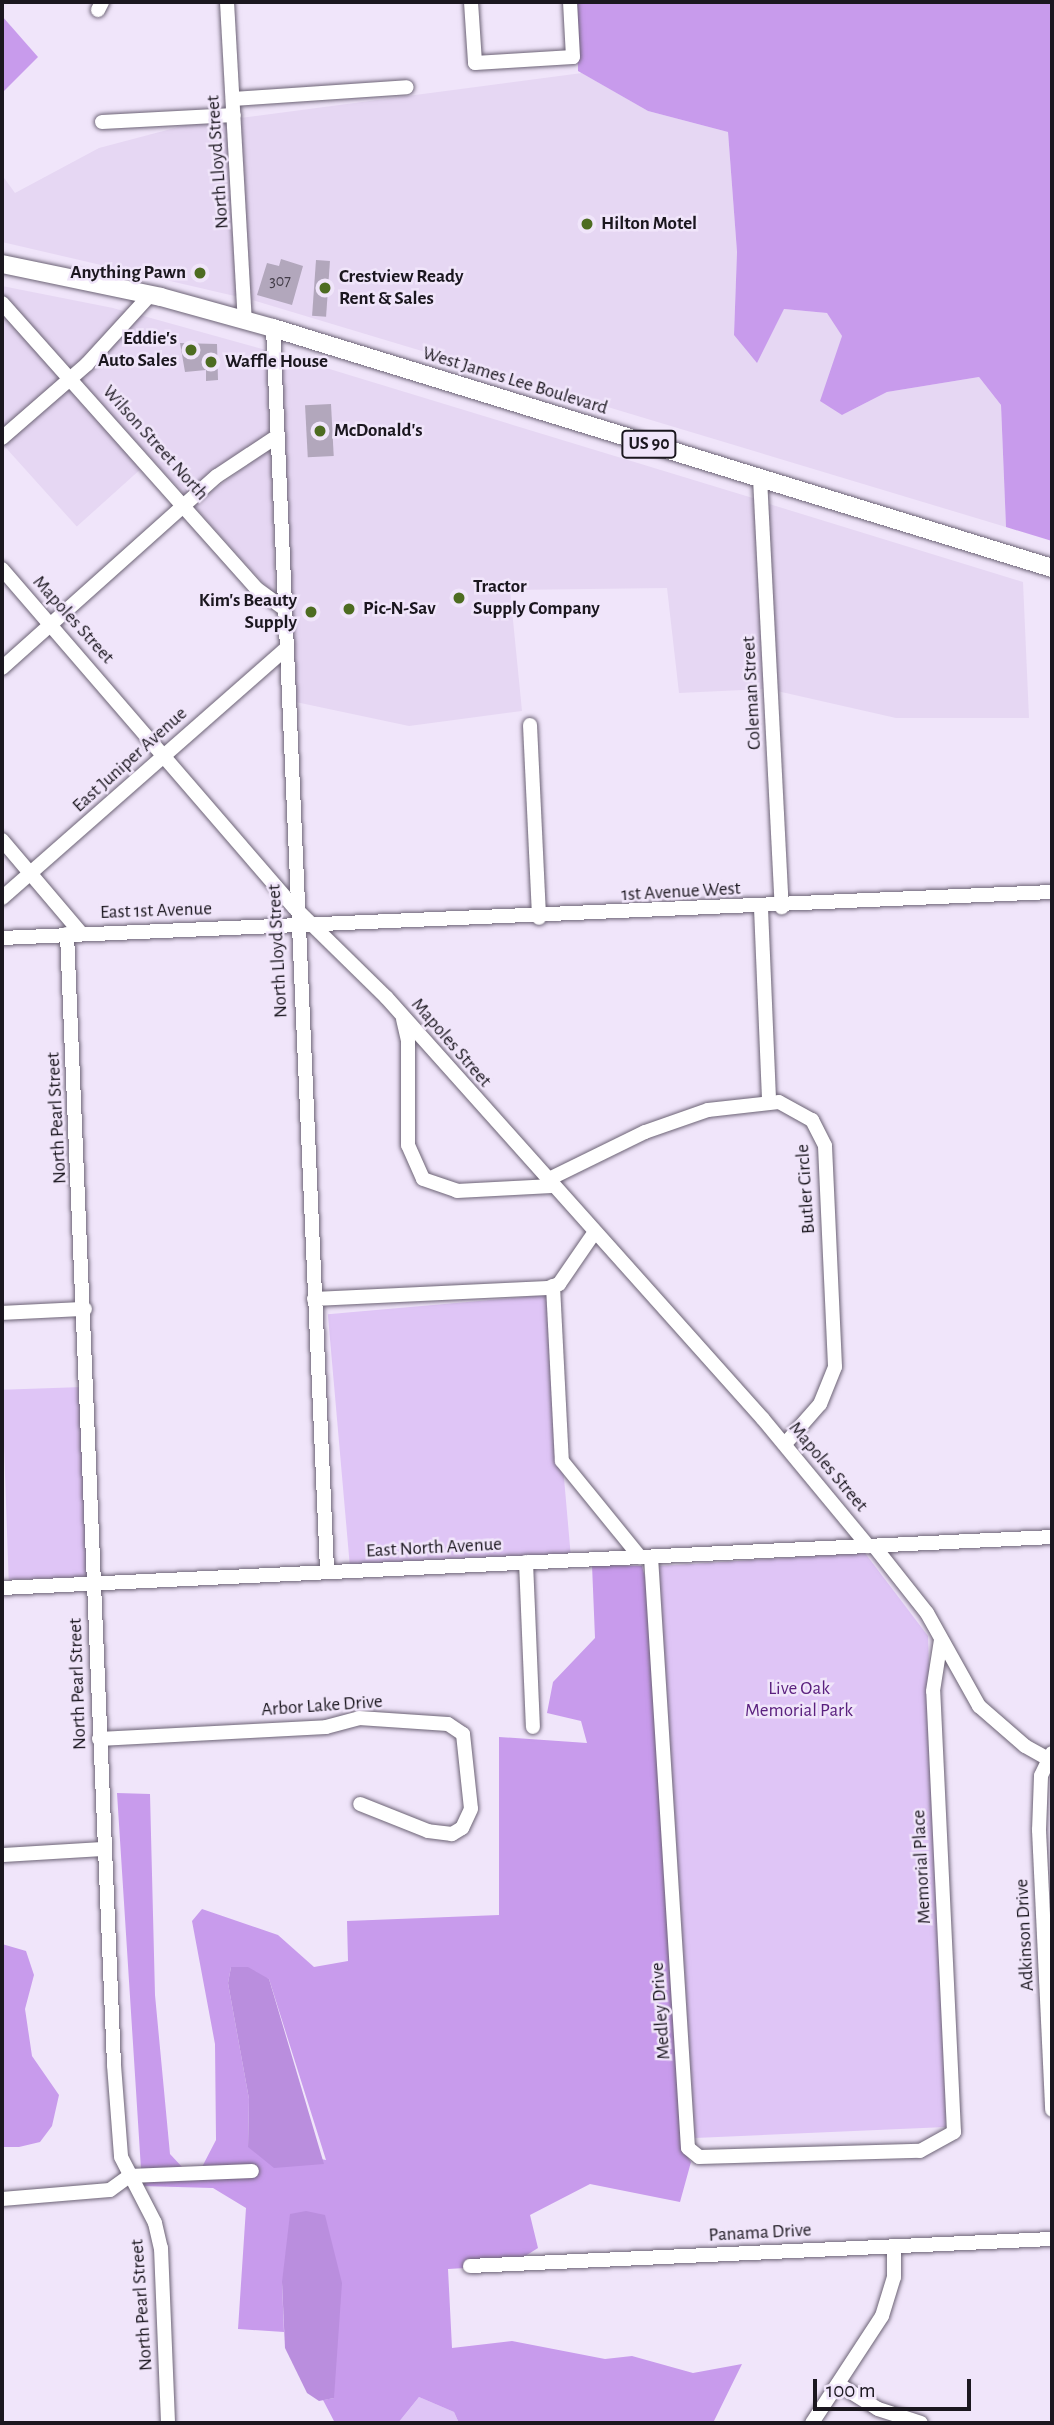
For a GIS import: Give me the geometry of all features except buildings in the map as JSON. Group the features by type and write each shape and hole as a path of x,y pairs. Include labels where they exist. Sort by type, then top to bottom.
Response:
{"main road":[{"name":"West James Lee Boulevard","path":"2,264 151,294 245,320 1052,568"}],"street":[{"name":"North Lloyd Street","path":"227,2 236,99 234,115 245,320"},
{"path":"471,2 475,63 573,57 570,2"},
{"path":"236,99 407,87"},
{"path":"102,122 234,115"},
{"path":"2,438 71,378 151,294"},
{"name":"Wilson Street North","path":"2,303 186,504 257,589 282,607"},
{"name":"North Lloyd Street","path":"272,328 295,908 327,1572"},
{"path":"2,668 217,476 276,437"},
{"name":"Coleman Street","path":"760,478 782,907"},
{"name":"Mapoles Street","path":"2,569 166,754 295,908 402,1015 549,1183 785,1444 928,1613 979,1706 1051,1757"},
{"name":"East Juniper Avenue","path":"2,898 284,650"},
{"path":"530,725 539,918"},
{"path":"2,840 31,872 74,934"},
{"name":"1st Avenue West","path":"311,924 539,918 1052,892"},
{"path":"761,908 769,1101"},
{"name":"East 1st Avenue","path":"2,938 311,924"},
{"name":"North Pearl Street","path":"74,934 99,1739 118,2133 129,2176 155,2223 161,2249 168,2423"},
{"path":"402,1015 408,1040 408,1145 423,1178 457,1191 549,1183"},
{"name":"Butler Circle","path":"549,1183 667,1123 708,1110 769,1101 800,1109 821,1132 834,1296 831,1383 785,1444"},
{"path":"594,1233 553,1286 562,1461 645,1557"},
{"path":"314,1299 553,1286"},
{"path":"2,1313 85,1309"},
{"name":"East North Avenue","path":"2,1588 1052,1537"},
{"name":"Medley Drive","path":"645,1557 690,2152 706,2158 785,2158 920,2151 954,2132 952,2093"},
{"path":"526,1563 533,1727"},
{"name":"Memorial Place","path":"941,1640 933,1691 952,2093"},
{"name":"Arbor Lake Drive","path":"99,1739 326,1727 359,1718 448,1724 463,1734 471,1809 462,1828 452,1833 428,1831 360,1804"},
{"name":"Adkinson Drive","path":"1051,1757 1040,1787 1039,1830 1052,2110"},
{"path":"2,1855 104,1849"},
{"path":"2,2199 110,2190 129,2176 252,2171"},
{"name":"Panama Drive","path":"470,2266 1052,2239"},
{"path":"812,2423 882,2316 894,2277 894,2246"},
{"path":"838,2384 878,2409 921,2423"}],"shaded area":[{"path":"577,2 1052,2 1052,541 1006,527 1001,405 979,377 887,392 842,415 820,401 842,336 827,313 784,309 757,363 734,335 737,252 728,132 648,111 578,71"},
{"path":"2,16 38,57 2,93"},
{"path":"582,73 648,111 728,132 737,252 734,335 775,327 783,309 828,313 842,336 834,364 842,415 887,392 979,377 1001,405 1006,527 249,299 240,118"},
{"path":"229,121 239,297 2,242 2,175 15,193 99,148 186,125"},
{"path":"2,286 127,312 71,370 2,294"},
{"path":"2,311 63,378 2,431"},
{"path":"140,315 266,350 270,434 186,496 79,379"},
{"path":"277,353 756,499 766,689 679,693 667,588 510,590 522,711 409,726 291,701"},
{"path":"70,386 143,467 77,527 4,446"},
{"path":"271,448 275,596 193,505"},
{"path":"766,503 1023,582 1029,718 896,718 777,691"},
{"path":"592,1565 642,1566 651,1600 682,2148 691,2162 680,2202 590,2184 530,2215 538,2248 522,2258 465,2260 465,2268 448,2269 452,2348 512,2341 605,2359 632,2356 693,2373 742,2364 713,2423 459,2423 454,2412 419,2397 398,2423 335,2423 323,2400 334,2398 282,2282 284,2332 238,2329 246,2208 213,2188 142,2186 141,2181 258,2176 257,2165 202,2167 216,2140 215,2044 192,1921 202,1909 278,1935 314,1967 348,1961 347,1921 499,1915 499,1737 587,1743 581,1721 547,1713 553,1682 595,1638","holes":["231,1967 269,1979 326,2160 248,2146 249,2099 228,1983"]},
{"path":"117,1793 150,1794 155,1995 170,2154 183,2168 141,2169"},
{"path":"2,1944 26,1951 34,1975 25,2009 32,2056 59,2095 52,2126 40,2142 19,2147 2,2147"},
{"path":"231,1967 248,1967 269,1979 324,2164 274,2168 248,2147 249,2099 228,1983"},
{"path":"306,2211 325,2215 342,2283 334,2398 319,2401 307,2393 285,2348 282,2282 290,2214"}],"green space":[{"path":"548,1295 571,1554 351,1573 328,1314"},
{"path":"83,1387 90,1577 9,1580 2,1390"},
{"name":"Live Oak Memorial Park","path":"865,1553 928,1636 946,2127 695,2138 659,1566"},
{"path":"419,2397 454,2412 459,2423 398,2423"}],"place":[{"name":"Hilton Motel","path":"587,224"},
{"name":"Anything Pawn","path":"200,273"},
{"name":"Crestview Ready Rent & Sales","path":"325,288"},
{"name":"Eddie's Auto Sales","path":"191,350"},
{"name":"Waffle House","path":"211,362"},
{"name":"McDonald's","path":"320,431"},
{"name":"Tractor Supply Company","path":"459,598"},
{"name":"Pic-N-Sav","path":"349,609"},
{"name":"Kim's Beauty Supply","path":"311,612"}]}
